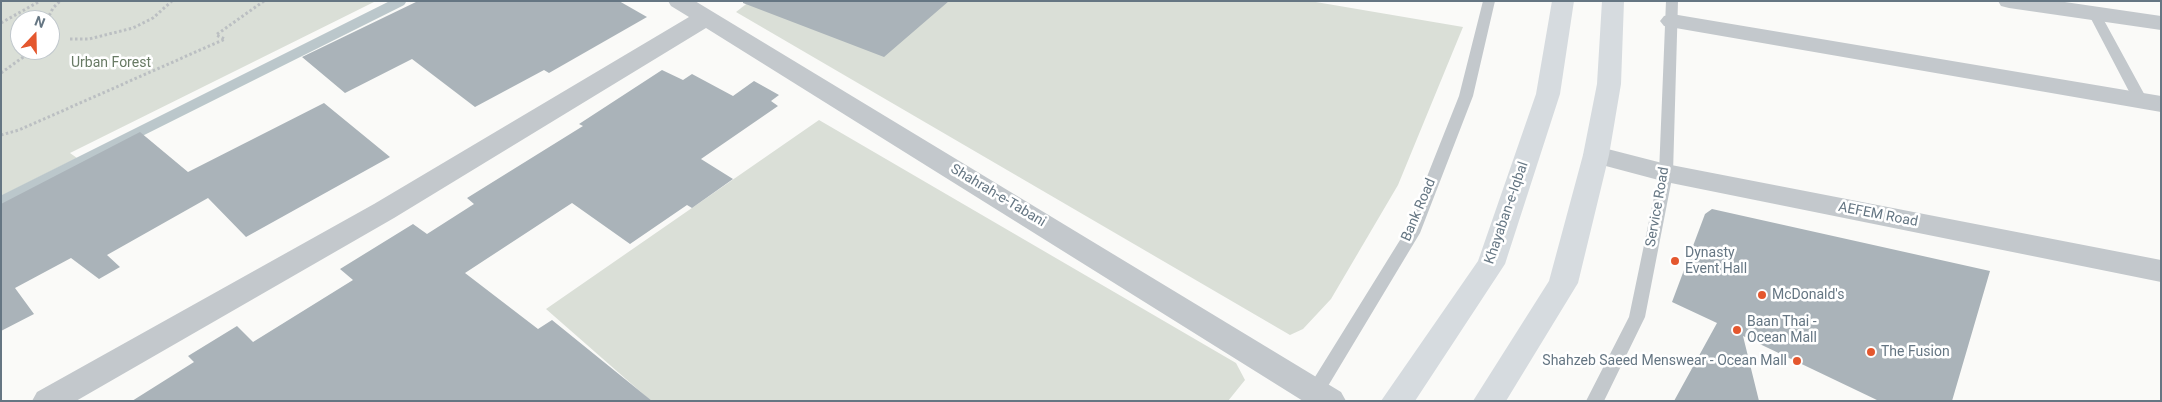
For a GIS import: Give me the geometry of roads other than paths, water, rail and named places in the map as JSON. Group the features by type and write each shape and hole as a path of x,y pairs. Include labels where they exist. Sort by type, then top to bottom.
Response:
{"main road":[{"path":"1489,401 1563,283 1596,155 1609,84 1613,1"},
{"name":"Khayaban-e-Iqbal","path":"1397,401 1491,264 1548,94 1562,3"}],"street":[{"name":"Shahrah-e-Tabani","path":"679,1 1318,397"},
{"path":"2009,1 2161,23"},
{"path":"1672,11 2151,103"},
{"path":"48,401 384,211 706,18"},
{"name":"AEFEM Road","path":"1596,155 1666,173 2161,271"}],"lane":[{"name":"Bank Road","path":"1318,397 1412,233 1466,96 1489,1"},
{"name":"Service Road","path":"1594,401 1637,317 1666,173 1672,11"},
{"path":"2094,13 2151,103"}],"waterway":[{"path":"1,201 401,1"}],"place":[{"name":"Dynasty Event Hall","path":"1675,261"},
{"name":"McDonald's","path":"1762,295"},
{"name":"Baan Thai - Ocean Mall","path":"1737,330"},
{"name":"The Fusion","path":"1871,352"},
{"name":"Shahzeb Saeed Menswear - Ocean Mall","path":"1797,361"}],"park label":[{"name":"Urban Forest","path":"111,63"}]}
